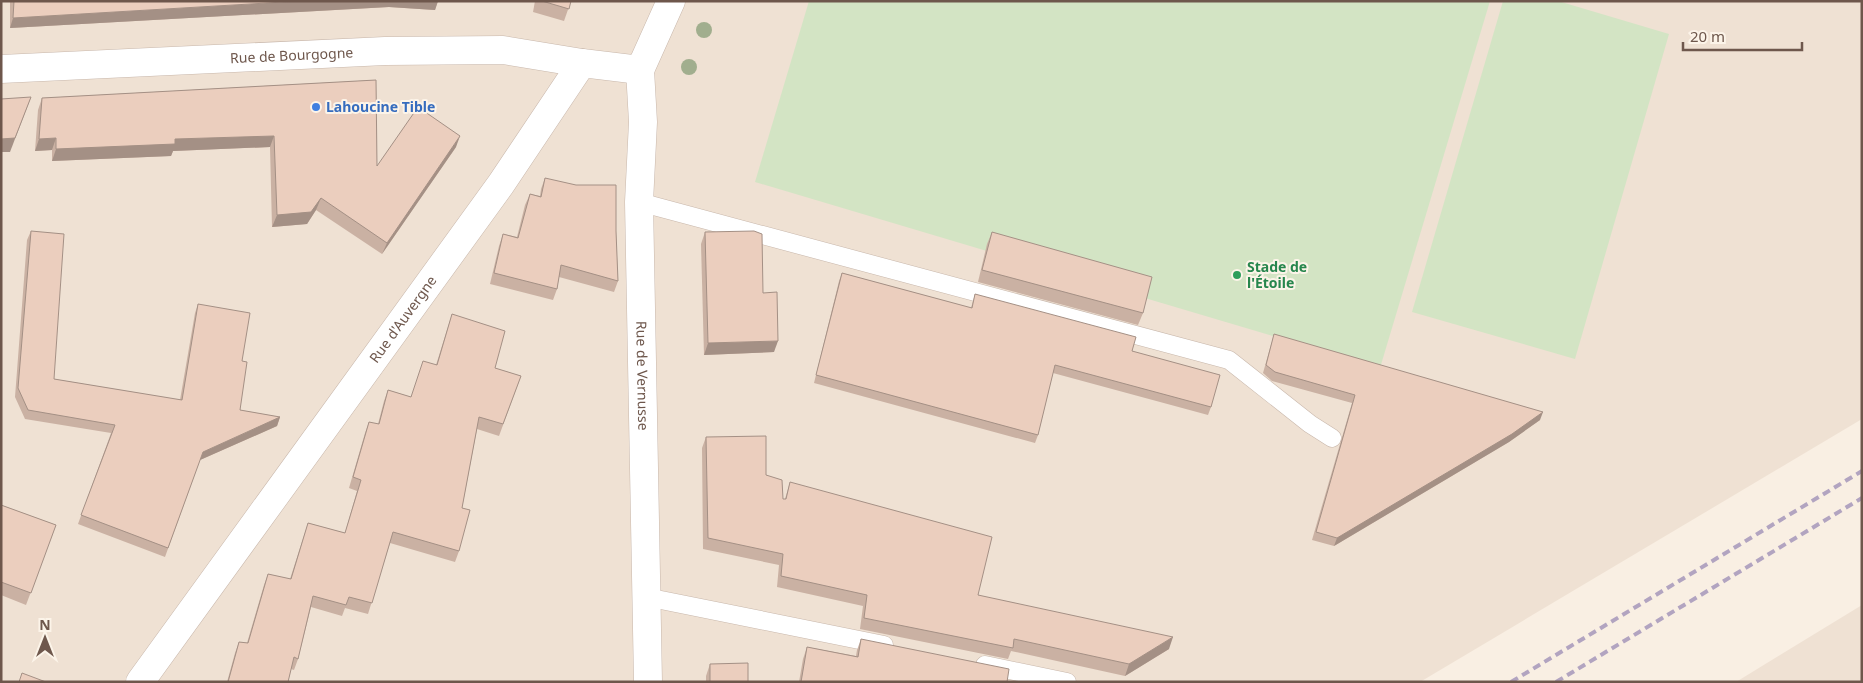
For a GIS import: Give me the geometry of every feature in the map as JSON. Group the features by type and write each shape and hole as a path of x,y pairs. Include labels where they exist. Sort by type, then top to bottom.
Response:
{"street":[{"path":"582,63 640,70 671,1"},
{"name":"Rue de Bourgogne","path":"1,69 385,51 503,50 582,63"},
{"name":"Rue d'Auvergne","path":"140,682 501,184 582,63"},
{"name":"Rue de Vernusse","path":"640,70 643,122 639,202 648,682"}],"lane":[{"path":"639,202 1229,360 1310,424 1332,438"},
{"path":"646,596 901,648"},
{"path":"969,662 1067,682"}],"shaded area":[{"path":"1,1 1862,1 1862,419 1420,682 1,682"},
{"path":"1862,605 1862,682 1736,682"}],"green space":[{"name":"Stade de l'Étoile","path":"809,1 1490,1 1380,368 755,182"},
{"path":"1503,1 1558,1 1669,34 1575,359 1412,312"}],"building":[{"path":"14,1 301,1 13,18"},
{"path":"542,1 571,1 569,9"},
{"path":"376,80 377,166 418,107 460,136 387,243 321,198 311,212 277,215 274,136 175,139 175,144 56,149 56,138 39,139 42,98"},
{"path":"31,97 15,138 1,139 1,99"},
{"path":"545,178 576,185 616,185 618,281 561,265 557,289 494,273 503,234 518,238 530,194 541,197"},
{"path":"31,231 64,234 54,379 182,400 198,304 250,313 242,361 247,362 240,410 280,417 203,452 168,548 81,515 115,425 28,410 18,388"},
{"path":"754,231 762,234 763,293 777,292 778,341 708,343 705,232"},
{"path":"992,232 1152,277 1143,313 982,270"},
{"path":"842,273 972,308 975,294 1136,337 1132,351 1220,375 1211,407 1055,365 1038,435 816,375"},
{"path":"452,314 505,331 495,368 521,376 503,424 479,417 462,508 470,510 459,551 393,532 372,603 349,597 346,605 313,596 298,659 294,657 288,682 228,682 239,642 248,643 268,574 291,579 308,523 345,533 361,480 353,477 369,422 379,424 388,390 411,397 423,361 437,365"},
{"path":"1274,334 1543,412 1512,434 1337,538 1316,532 1355,395 1275,372 1266,365"},
{"path":"766,436 766,475 782,480 783,499 786,499 790,482 992,537 978,595 1173,637 1129,664 1014,639 1013,648 864,618 867,595 781,576 783,554 708,538 706,437"},
{"path":"1,505 56,525 31,593 1,582"},
{"path":"861,639 1009,669 1007,682 801,682 807,647 858,657"},
{"path":"748,663 748,682 710,682 710,664"},
{"path":"22,673 46,682 19,682"}],"railway":[{"path":"1511,682 1862,471"},
{"path":"1556,682 1862,498"}],"place":[{"name":"Lahoucine Tible","path":"316,107"},
{"name":"Stade de l'Étoile","path":"1237,275"}]}
